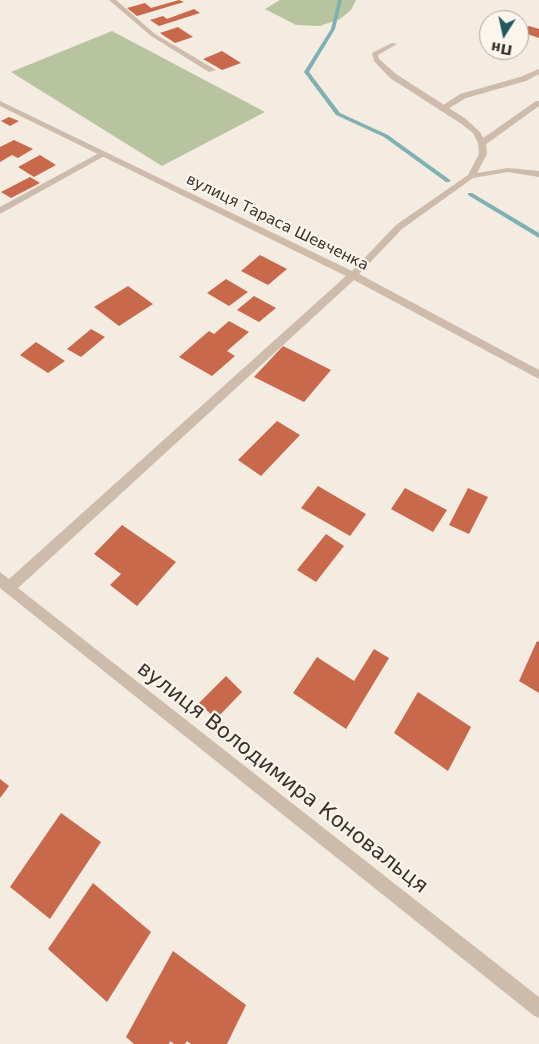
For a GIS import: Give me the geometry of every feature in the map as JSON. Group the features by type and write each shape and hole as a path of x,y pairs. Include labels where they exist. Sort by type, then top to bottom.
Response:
{"street":[{"path":"112,0 153,35 212,70"},
{"path":"4,583 353,275 399,227 471,176 483,154 482,143 476,132 393,76 376,60 374,54 394,44"},
{"path":"443,108 464,96 522,79 539,71"},
{"name":"вулиця Тараса Шевченка","path":"0,103 353,275 539,375"},
{"path":"482,143 539,103"},
{"path":"0,211 104,154"},
{"path":"471,176 508,170 539,174"},
{"name":"вулиця Володимира Коновальця","path":"4,583 539,1009"}],"green space":[{"path":"280,0 356,0 351,10 340,19 320,26 296,25 265,9"},
{"path":"112,31 265,112 162,166 11,72"}],"building":[{"path":"179,0 184,2 137,16 127,8 145,3 151,8"},
{"path":"194,9 200,13 159,26 150,20 163,16 167,19"},
{"path":"529,26 539,29 539,38 529,35"},
{"path":"178,27 193,37 175,43 160,33"},
{"path":"222,51 241,63 222,70 203,59"},
{"path":"9,117 19,121 10,126 1,121"},
{"path":"14,140 33,149 18,158 12,155 0,162 0,147"},
{"path":"40,155 56,165 34,177 18,167"},
{"path":"30,177 40,183 11,198 1,192"},
{"path":"260,255 287,269 268,285 241,271"},
{"path":"226,279 248,292 229,306 207,293"},
{"path":"128,286 153,304 119,326 94,307"},
{"path":"254,296 276,308 259,322 237,310"},
{"path":"229,321 249,332 227,351 235,356 212,376 179,357 209,331 214,334"},
{"path":"91,329 105,337 81,357 67,349"},
{"path":"36,342 65,361 48,373 20,355"},
{"path":"283,346 331,370 304,402 254,377"},
{"path":"277,421 300,435 261,476 238,460"},
{"path":"318,486 366,514 350,536 301,508"},
{"path":"405,488 447,510 433,532 391,509"},
{"path":"468,488 488,497 469,534 449,525"},
{"path":"122,525 176,562 137,606 110,585 121,574 94,554"},
{"path":"326,534 344,546 316,582 297,570"},
{"path":"537,641 539,642 539,693 519,681"},
{"path":"374,649 389,658 346,729 293,693 317,657 354,681"},
{"path":"226,676 242,692 216,719 199,703"},
{"path":"418,692 471,727 448,771 394,733"},
{"path":"0,779 9,786 0,798"},
{"path":"61,813 101,842 50,919 10,887"},
{"path":"93,883 151,932 107,1002 48,949"},
{"path":"173,951 246,1005 227,1044 191,1044 187,1041 185,1044 174,1044 170,1041 169,1044 134,1044 126,1037"}],"waterway":[{"path":"340,0 333,29 306,72 338,114 386,136 448,181"},
{"path":"470,194 539,236"}]}
